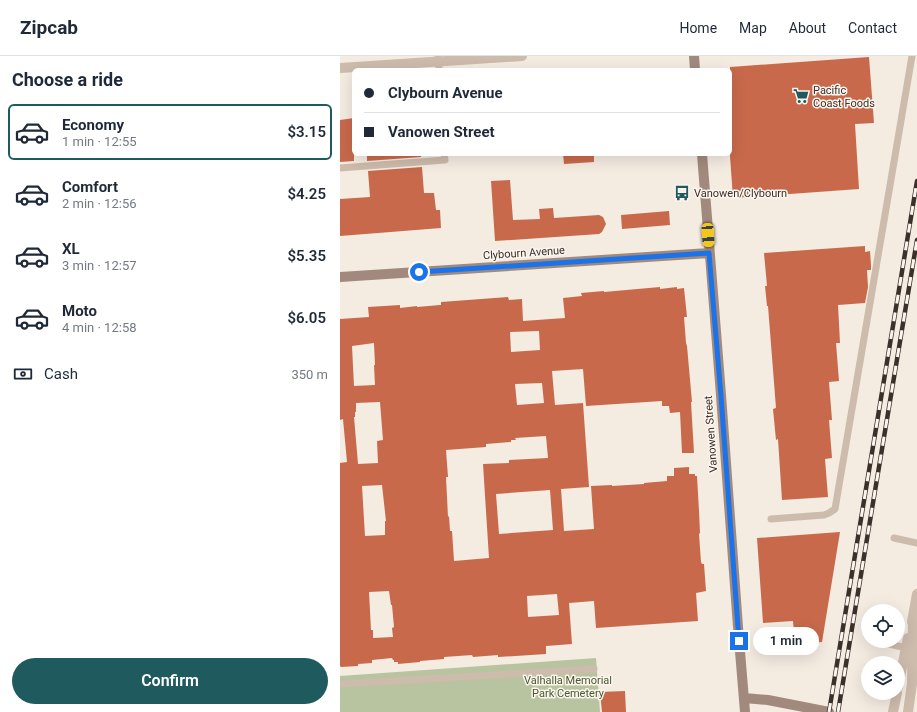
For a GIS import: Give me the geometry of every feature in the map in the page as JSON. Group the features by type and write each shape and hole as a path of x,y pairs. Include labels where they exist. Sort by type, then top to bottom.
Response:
{"main road":[{"path":"694,56 695,68"},
{"name":"Vanowen Street","path":"702,156 745,712"},
{"name":"Clybourn Avenue","path":"340,276 709,253"},
{"path":"744,698 768,700 828,712"}],"street":[{"path":"340,68 439,63 522,56"},
{"path":"904,656 917,594"},
{"path":"908,712 912,684 913,617"},
{"path":"893,712 896,700"}],"lane":[{"path":"771,519 824,515 835,508 912,56"},
{"path":"340,168 445,160 444,156"},
{"path":"894,538 917,543"},
{"path":"340,684 594,669"}],"green space":[{"name":"Valhalla Memorial Park Cemetery","path":"596,658 600,712 340,712 340,676"}],"building":[{"path":"869,57 874,123 855,124 859,189 733,198 730,156 732,156 732,68 730,67"},
{"path":"352,118 352,156 354,156 354,161 340,162 340,120"},
{"path":"367,156 421,156 421,157 367,161"},
{"path":"563,156 594,156 594,162 564,164"},
{"path":"422,167 424,193 434,193 436,210 440,210 441,228 340,236 340,199 370,197 368,171"},
{"path":"510,180 513,220 540,219 539,209 553,208 554,218 599,215 603,217 606,224 602,232 599,234 495,241 491,181"},
{"path":"669,211 670,225 622,229 621,215"},
{"path":"865,246 865,252 870,251 871,270 867,270 868,287 865,303 838,305 840,343 836,343 839,381 829,382 832,420 829,420 832,458 825,459 828,497 782,500 778,439 776,440 773,409 776,408 765,286 767,286 764,253"},
{"path":"660,287 660,289 677,287 677,289 684,288 687,317 684,317 692,402 694,453 682,453 680,412 670,413 669,406 662,406 662,401 586,406 583,369 552,371 555,405 583,403 589,487 561,489 564,531 594,529 591,486 644,484 667,481 667,476 674,476 674,468 689,467 689,474 695,474 695,476 697,476 701,562 704,564 706,591 696,593 698,621 596,628 594,601 569,603 572,644 546,646 546,654 498,657 498,655 473,657 472,655 444,657 444,659 398,664 398,662 394,662 392,658 372,660 372,663 358,664 358,666 341,667 340,463 347,462 343,419 340,420 340,319 369,317 368,307 400,305 400,308 417,307 441,305 441,302 508,297 509,300 522,299 523,321 565,318 563,298 582,296 581,293","holes":["539,331 540,350 511,352 510,332","374,343 375,385 354,386 352,346","542,383 544,403 517,405 515,384","380,402 383,440 377,441 378,463 358,464 354,417 356,412 356,403","546,436 548,458 509,460 509,463 483,464 489,558 454,561 452,531 450,531 449,516 448,517 446,450 486,447 486,444 511,442 511,440 516,440 515,438","382,485 386,521 385,535 365,536 362,486","550,490 553,530 499,534 496,494","389,591 394,627 392,628 393,637 373,638 373,630 371,630 369,592","557,594 559,615 528,617 527,596"]},
{"path":"840,532 822,642 795,644 793,621 763,623 757,538"},
{"path":"625,691 626,712 602,712 600,692"}],"railway":[{"path":"829,712 917,181"},
{"path":"838,712 917,240"}],"place":[{"name":"Pacific Coast Foods","path":"801,96"},
{"name":"Vanowen/Clybourn","path":"682,193"}],"route":[{"path":"419,272 709,253 739,641"}]}
